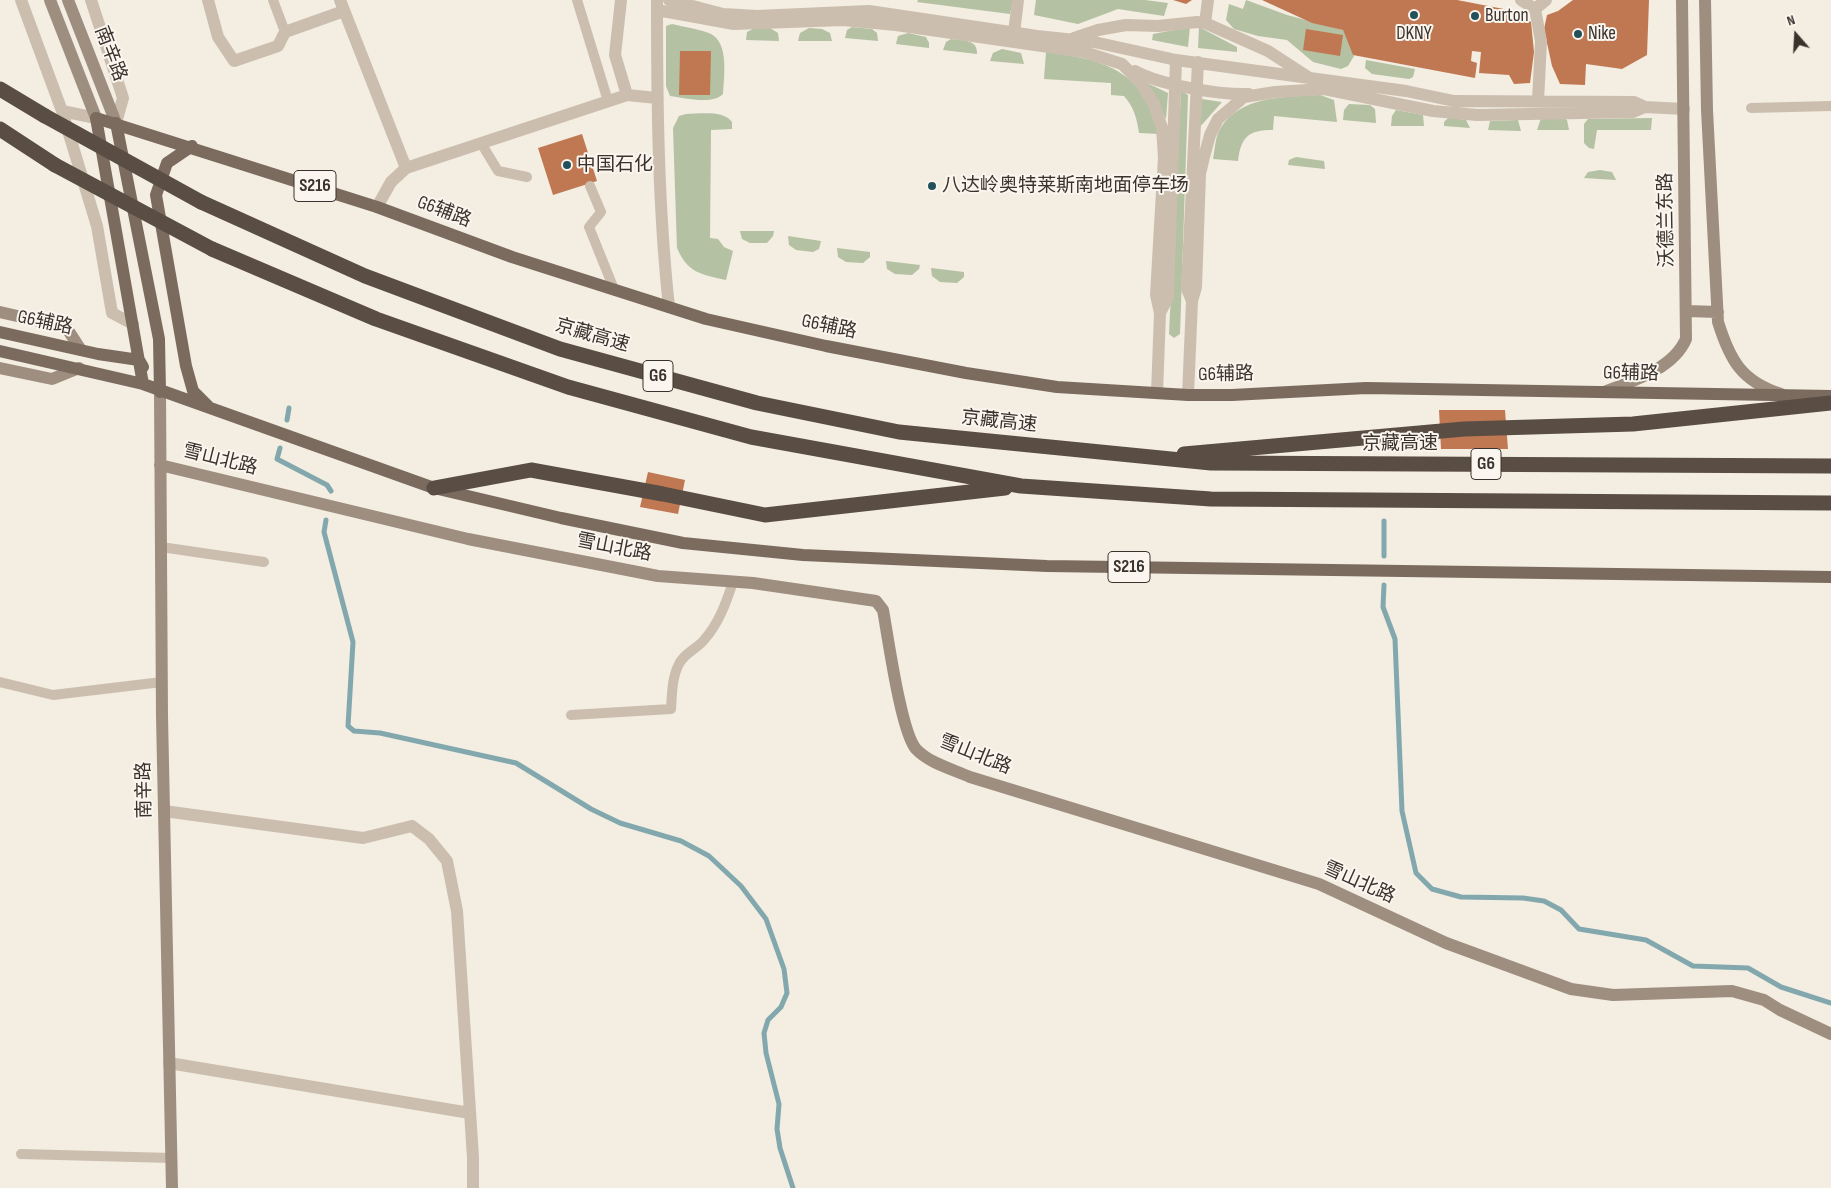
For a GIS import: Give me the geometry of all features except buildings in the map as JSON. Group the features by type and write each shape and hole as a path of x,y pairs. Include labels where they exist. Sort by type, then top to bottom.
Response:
{"highway":[{"name":"京藏高速","path":"0,89 201,202 365,276 560,349 757,403 899,432 1211,463 1831,466"},
{"path":"0,129 55,165 212,249 376,319 568,387 752,437 1022,486 1211,499 1831,503"},
{"path":"1140,457 1464,429 1633,424 1831,403"},
{"path":"434,488 531,470 764,515 1022,486"}],"main road":[{"name":"G6辅路","path":"96,118 192,146 377,206 512,257 706,319 826,346 966,373 1057,387 1188,395 1232,396 1366,388 1831,396"},
{"path":"96,118 143,384"},
{"path":"116,123 159,340 160,392"},
{"path":"192,146 167,163 156,195 186,366 193,391 209,407"},
{"name":"G6辅路","path":"0,332 81,350 139,360"},
{"name":"G6辅路","path":"0,351 143,384 160,392 209,407 434,488 561,518 683,542 803,555 1047,566 1831,577"},
{"path":"139,360 160,392"}],"street":[{"path":"22,0 62,111 97,226 112,314 133,324"},
{"name":"南辛路","path":"50,0 96,118"},
{"name":"南辛路","path":"68,0 116,123"},
{"path":"91,0 123,98 116,123"},
{"path":"208,0 218,37 234,61 278,46 285,32 342,5 406,168"},
{"path":"621,0 615,55 627,95"},
{"path":"670,0 723,14 756,16 869,11 1084,52 1122,64 1146,77 1175,84 1238,94 1324,88 1434,111 1477,115 1570,107"},
{"path":"1013,38 1018,0"},
{"path":"1205,24 1208,0"},
{"path":"1520,0 1535,9 1541,41 1538,101"},
{"path":"1535,9 1546,0"},
{"name":"沃德兰东路","path":"1604,392 1660,367 1680,352 1686,339 1682,0"},
{"path":"1705,0 1707,110 1718,322 1727,350 1744,374 1762,387 1788,396"},
{"path":"669,307 664,260 657,98 657,5 734,24 843,20 896,24 1013,38 1037,36 1094,42 1176,60 1406,91 1454,101 1538,101 1570,107 1633,112 1645,107 1684,109"},
{"path":"1068,40 1120,26 1158,26 1196,22 1205,24 1268,51 1310,78"},
{"path":"1160,313 1168,296 1176,60"},
{"path":"1192,301 1187,289 1198,62"},
{"path":"1122,64 1140,82 1154,104 1162,128 1164,157 1156,295 1160,313 1157,393"},
{"path":"1188,395 1192,301 1196,286 1200,174 1210,135 1222,115 1244,97 1252,94"},
{"path":"377,206 391,182 406,168 627,95 657,98"},
{"path":"62,111 96,118"},
{"name":"G6辅路","path":"0,312 66,327 81,350"},
{"path":"1687,312 1718,312"},
{"path":"0,368 52,379 78,368"},
{"name":"南辛路","path":"160,392 162,682 172,1188"},
{"name":"雪山北路","path":"160,465 468,539 658,576 733,582 876,601 883,610 903,717 915,748 929,759 970,777 1319,884 1446,943 1571,989 1612,995 1732,991 1764,1000 1780,1010 1831,1034"},
{"path":"164,811 363,838 412,826 429,839 447,861 457,911 473,1188"},
{"path":"169,1063 470,1113"}],"lane":[{"path":"273,0 285,32"},
{"path":"576,0 608,102"},
{"path":"1751,108 1831,106"},
{"path":"481,143 498,171 527,177"},
{"path":"590,186 601,212 589,228 614,289"},
{"path":"161,547 264,562"},
{"path":"570,715 671,709 675,673 680,662 704,642 716,624 724,609 733,582"},
{"path":"0,682 53,695 162,682"},
{"path":"21,1154 171,1158"}],"green space":[{"path":"918,0 1013,0 1010,14 917,2"},
{"path":"1036,0 1145,0 1168,3 1164,16 1118,9 1078,24 1034,15"},
{"path":"1246,0 1287,15 1343,30 1354,56 1348,66 1341,69 1313,62 1287,40 1258,36 1234,29 1226,20 1229,4 1243,9"},
{"path":"672,24 707,32 717,38 721,45 724,61 723,94 706,100 670,96 666,86 666,26"},
{"path":"852,27 872,29 877,33 878,41 845,38 847,30"},
{"path":"1190,27 1188,47 1152,40 1153,34"},
{"path":"1199,27 1237,47 1237,52 1198,48"},
{"path":"770,28 778,33 779,41 746,40 747,32 753,29"},
{"path":"809,28 822,29 830,33 832,41 798,41 800,33"},
{"path":"908,33 926,37 929,48 896,44 898,36"},
{"path":"951,39 972,43 977,49 977,54 943,50 946,42"},
{"path":"1002,49 1021,53 1024,64 990,61 993,53"},
{"path":"1046,52 1086,59 1112,68 1123,75 1134,83 1146,98 1160,134 1139,133 1133,109 1124,96 1111,95 1111,83 1044,79"},
{"path":"1366,60 1415,69 1413,77 1409,79 1372,74 1365,68"},
{"path":"1147,83 1168,93 1166,119"},
{"path":"1181,91 1188,95 1180,334 1174,338 1169,334"},
{"path":"1320,95 1334,100 1337,122 1274,116 1273,130 1257,131 1247,136 1241,146 1238,161 1213,159 1218,132 1229,118 1239,110 1265,100"},
{"path":"1202,99 1222,102 1199,128"},
{"path":"1349,104 1370,105 1375,109 1376,123 1343,120 1344,110"},
{"path":"1396,110 1423,115 1424,126 1391,126 1392,116"},
{"path":"686,114 717,114 728,118 732,122 732,129 711,130 710,238 718,239 724,247 733,251 726,280 702,274 690,268 677,248 673,128 679,116"},
{"path":"1449,117 1466,120 1470,128 1444,126 1444,122"},
{"path":"1563,117 1567,120 1569,130 1537,130 1541,118"},
{"path":"1652,118 1651,130 1597,130 1594,149 1589,148 1584,143 1584,124 1588,119"},
{"path":"1518,120 1521,131 1488,130 1490,121"},
{"path":"1296,157 1324,161 1325,169 1288,165 1289,160"},
{"path":"1600,170 1612,172 1616,180 1584,178 1588,172"},
{"path":"740,231 774,231 773,236 767,243 750,243 742,239"},
{"path":"788,236 821,241 819,249 813,252 796,250 789,245"},
{"path":"837,248 870,252 870,257 863,263 846,262 838,257"},
{"path":"886,261 920,265 919,269 912,275 895,274 887,269"},
{"path":"931,268 964,272 964,277 957,283 940,282 932,276"}],"waterway":[{"path":"287,420 289,408"},
{"path":"280,448 277,459 327,485 331,491"},
{"path":"326,520 324,532 353,642 348,726 354,731 380,733 516,763 591,809 620,823 681,841 709,856 741,886 766,919 784,969 787,993 781,1007 768,1020 764,1033 766,1053 779,1104 777,1129 780,1148 793,1188"},
{"path":"1384,521 1384,556"},
{"path":"1384,585 1383,607 1395,639 1402,811 1416,873 1432,889 1461,897 1523,898 1544,901 1561,910 1579,929 1646,940 1693,966 1748,968 1781,987 1831,1003"}],"place":[{"name":"DKNY","path":"1414,15"},
{"name":"Burton","path":"1475,16"},
{"name":"Nike","path":"1578,34"},
{"name":"中国石化","path":"567,165"},
{"name":"八达岭奥特莱斯南地面停车场","path":"932,186"}]}
